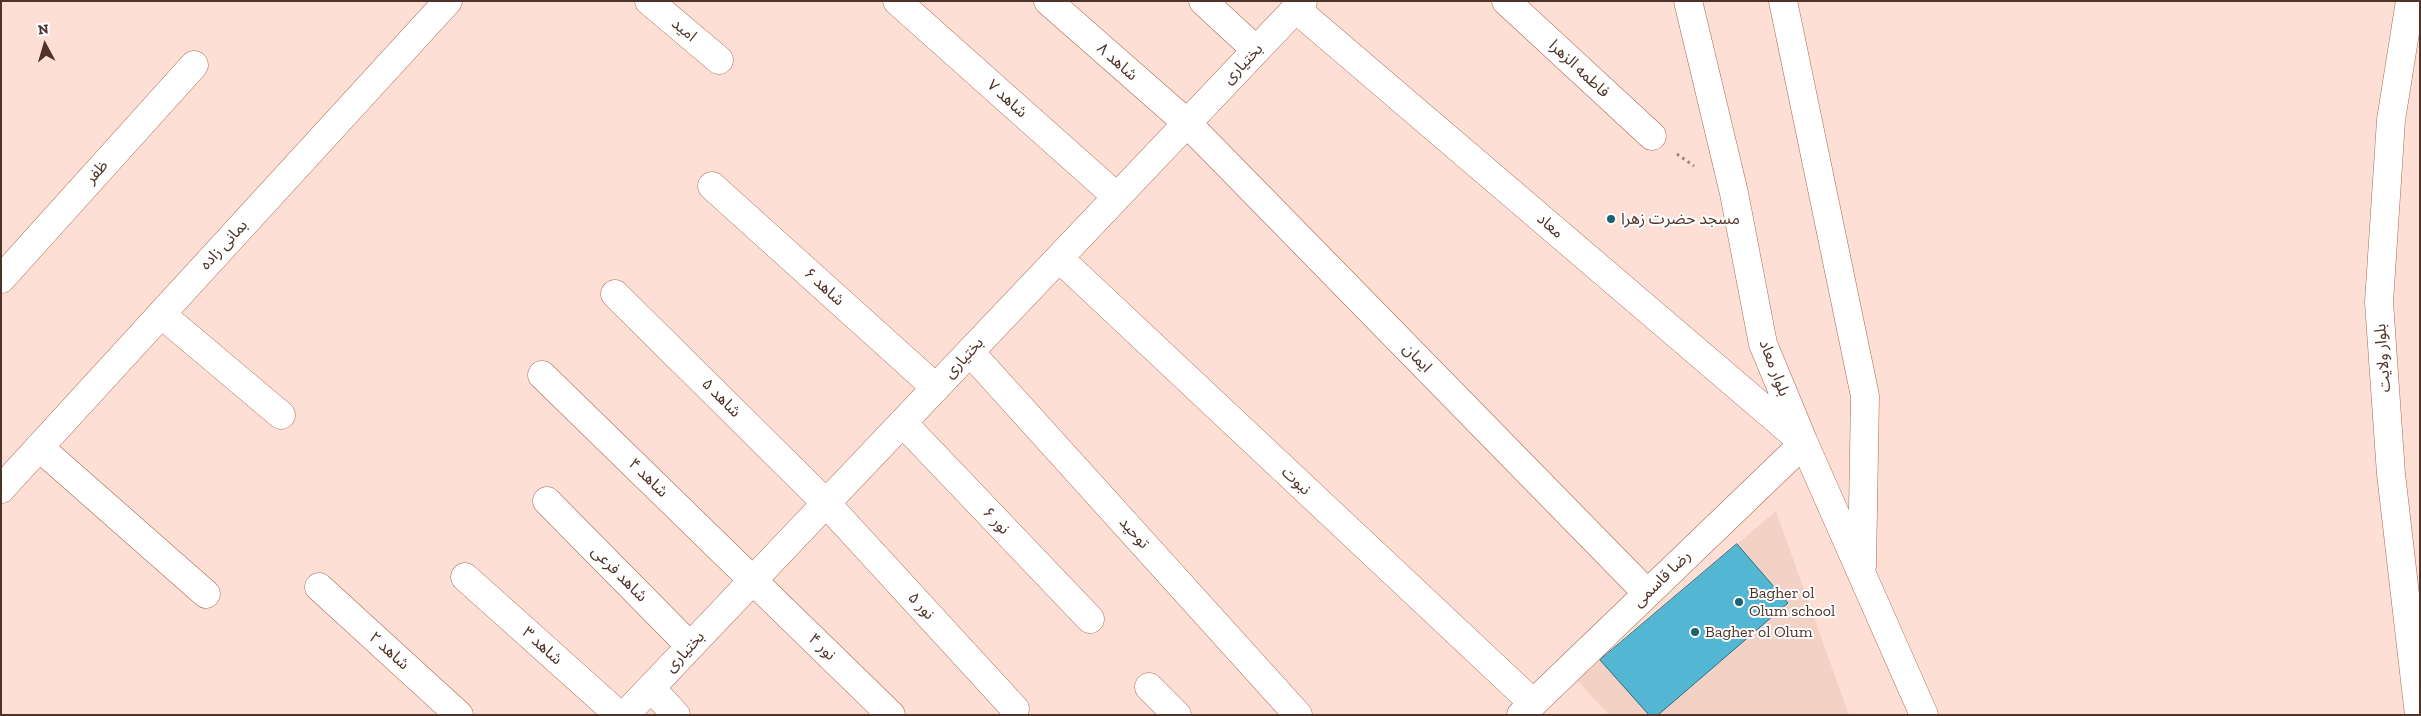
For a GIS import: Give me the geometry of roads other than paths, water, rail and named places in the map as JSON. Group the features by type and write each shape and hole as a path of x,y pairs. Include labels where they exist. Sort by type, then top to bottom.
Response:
{"street":[{"name":"بمانی زاده","path":"1,489 448,1"},
{"name":"امید","path":"649,1 719,60"},
{"name":"شاهد ۷","path":"897,1 1117,197"},
{"name":"شاهد ۸","path":"1048,1 1187,123"},
{"path":"1203,1 1256,50"},
{"name":"فاطمه الزهرا","path":"1506,1 1652,136"},
{"name":"بلوار معاد","path":"1688,1 1734,193 1763,344 1804,443 1924,715"},
{"path":"1783,1 1865,396 1862,575"},
{"name":"بلوار ولایت","path":"2410,1 2391,120 2379,302 2391,474 2419,715"},
{"name":"بختیاری","path":"626,715 1299,5"},
{"name":"معاد","path":"1299,5 1804,443"},
{"name":"ظفر","path":"1,279 194,65"},
{"name":"ایمان","path":"1187,123 1647,593"},
{"name":"شاهد ۶","path":"712,186 936,388"},
{"name":"نبوت","path":"1059,258 1527,709"},
{"name":"شاهد ۵","path":"615,294 826,503"},
{"path":"161,314 281,415"},
{"name":"توحید","path":"970,352 1298,715"},
{"name":"شاهد ۴","path":"542,376 753,580"},
{"name":"نور ۶","path":"903,423 1090,619"},
{"name":"رضا قاسمی","path":"1527,709 1804,443"},
{"path":"39,447 206,594"},
{"name":"شاهد فرعی","path":"547,502 690,646"},
{"name":"نور ۵","path":"826,503 1015,709"},
{"name":"شاهد ۳","path":"465,577 619,715"},
{"name":"نور ۴","path":"753,580 891,715"},
{"name":"شاهد ۲","path":"320,588 459,715"},
{"path":"1149,687 1177,715"},
{"path":"650,688 676,715"}],"place":[{"name":"مسجد حضرت زهرا","path":"1611,219"},
{"name":"Bagher ol Olum school","path":"1739,602"},
{"name":"Bagher ol Olum","path":"1695,632"}]}
